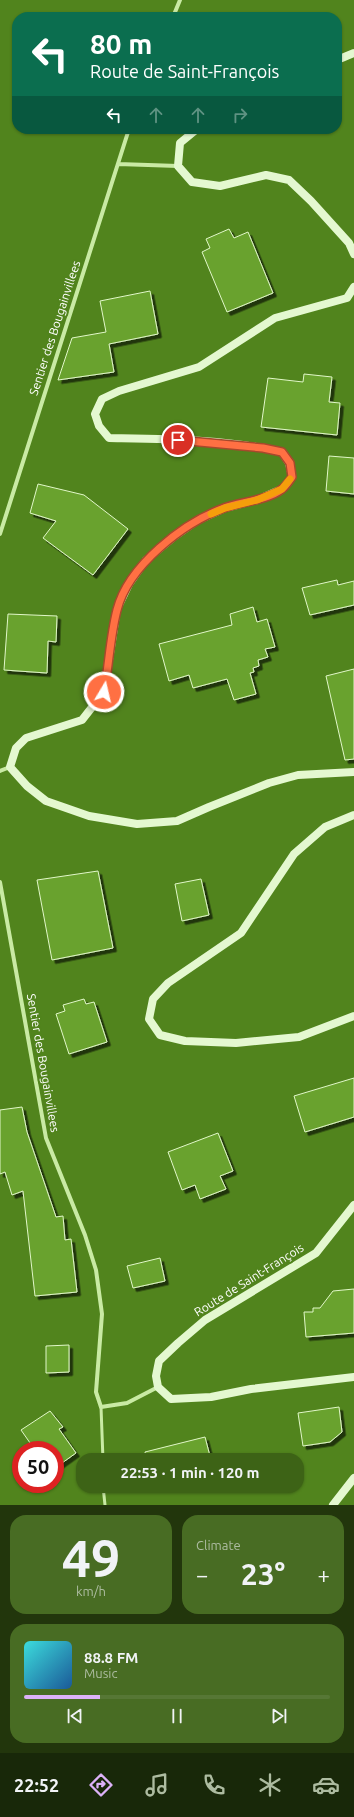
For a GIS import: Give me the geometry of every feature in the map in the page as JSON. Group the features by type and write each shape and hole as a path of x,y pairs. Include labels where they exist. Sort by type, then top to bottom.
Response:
{"main road":[{"path":"342,58 354,53"},
{"path":"191,134 180,143 178,166 192,182 220,186 266,175 289,180 311,201 349,243 354,254"},
{"path":"354,287 347,298 275,318 199,367 118,391 102,398 95,414 98,426 109,438 192,440 263,448 282,452 290,463 292,477 282,489 257,500 225,508 198,520 175,536 146,560 129,584 117,609 104,692 82,720 26,738 16,748 10,766 27,786 46,801 89,816 137,824 177,822 209,807 269,784 298,775 354,772"},
{"path":"354,815 325,828 294,854 241,933 168,983 153,999 149,1019 160,1036 185,1041 236,1043 299,1037 354,1016"},
{"name":"Route de Saint-François","path":"158,1387 156,1376 158,1361 205,1320 316,1253 354,1205"},
{"path":"158,1387 171,1399 211,1397 251,1389 354,1377"},
{"path":"333,1505 354,1478"}],"street":[{"path":"175,12 180,0"},
{"name":"Sentier des Bougainvillees","path":"0,534 127,134"},
{"path":"118,164 178,166"},
{"path":"0,771 10,766"},
{"name":"Sentier des Bougainvillees","path":"0,882 46,1138 85,1234 96,1270 102,1314 96,1392 100,1407"},
{"path":"100,1407 127,1403 158,1387"}],"lane":[{"path":"100,1407 102,1453"},
{"path":"104,1493 105,1505"}],"building":[{"path":"229,229 234,238 248,232 273,293 227,312 202,252 210,248 206,239"},
{"path":"150,291 158,334 109,344 114,372 58,380 72,338 106,332 100,301"},
{"path":"304,374 332,377 329,402 340,403 337,435 261,427 268,378 303,382"},
{"path":"329,456 354,458 354,494 326,491"},
{"path":"38,484 84,495 128,529 93,575 43,538 56,521 30,513"},
{"path":"337,580 338,585 354,581 354,605 310,615 302,588"},
{"path":"253,607 257,622 267,619 275,647 265,649 268,657 258,660 259,666 253,668 254,672 250,673 256,694 234,700 227,679 193,688 189,675 169,681 159,644 232,625 230,614"},
{"path":"8,614 57,616 56,642 48,641 47,673 4,670"},
{"path":"354,669 354,759 345,760 326,676"},
{"path":"98,871 113,948 52,960 37,880"},
{"path":"201,879 209,915 182,921 175,884"},
{"path":"84,999 86,1004 94,1002 107,1042 69,1054 56,1014 65,1011 63,1005"},
{"path":"354,1078 354,1117 305,1132 294,1096"},
{"path":"22,1107 27,1132 56,1217 63,1216 65,1240 71,1239 77,1292 35,1296 23,1191 12,1195 5,1172 0,1174 0,1110"},
{"path":"218,1133 233,1171 220,1176 226,1189 200,1199 195,1185 182,1190 168,1152"},
{"path":"160,1258 165,1281 133,1288 127,1266"},
{"path":"354,1289 354,1333 306,1337 304,1312 313,1312 313,1308 320,1308 333,1291"},
{"path":"69,1345 69,1372 46,1373 46,1346"},
{"path":"339,1407 342,1432 330,1442 303,1446 298,1413"},
{"path":"50,1411 63,1427 59,1429 76,1453 64,1462 64,1441 29,1441 21,1430"},
{"path":"205,1437 209,1453 145,1453"}],"slow traffic":[{"path":"211,514 225,508 257,500 282,489 290,479"}],"route":[{"path":"104,692 117,609 129,584 146,560 175,536 198,520 225,508 257,500 282,489 292,477 290,463 282,452 263,448 192,440 178,440"}]}
